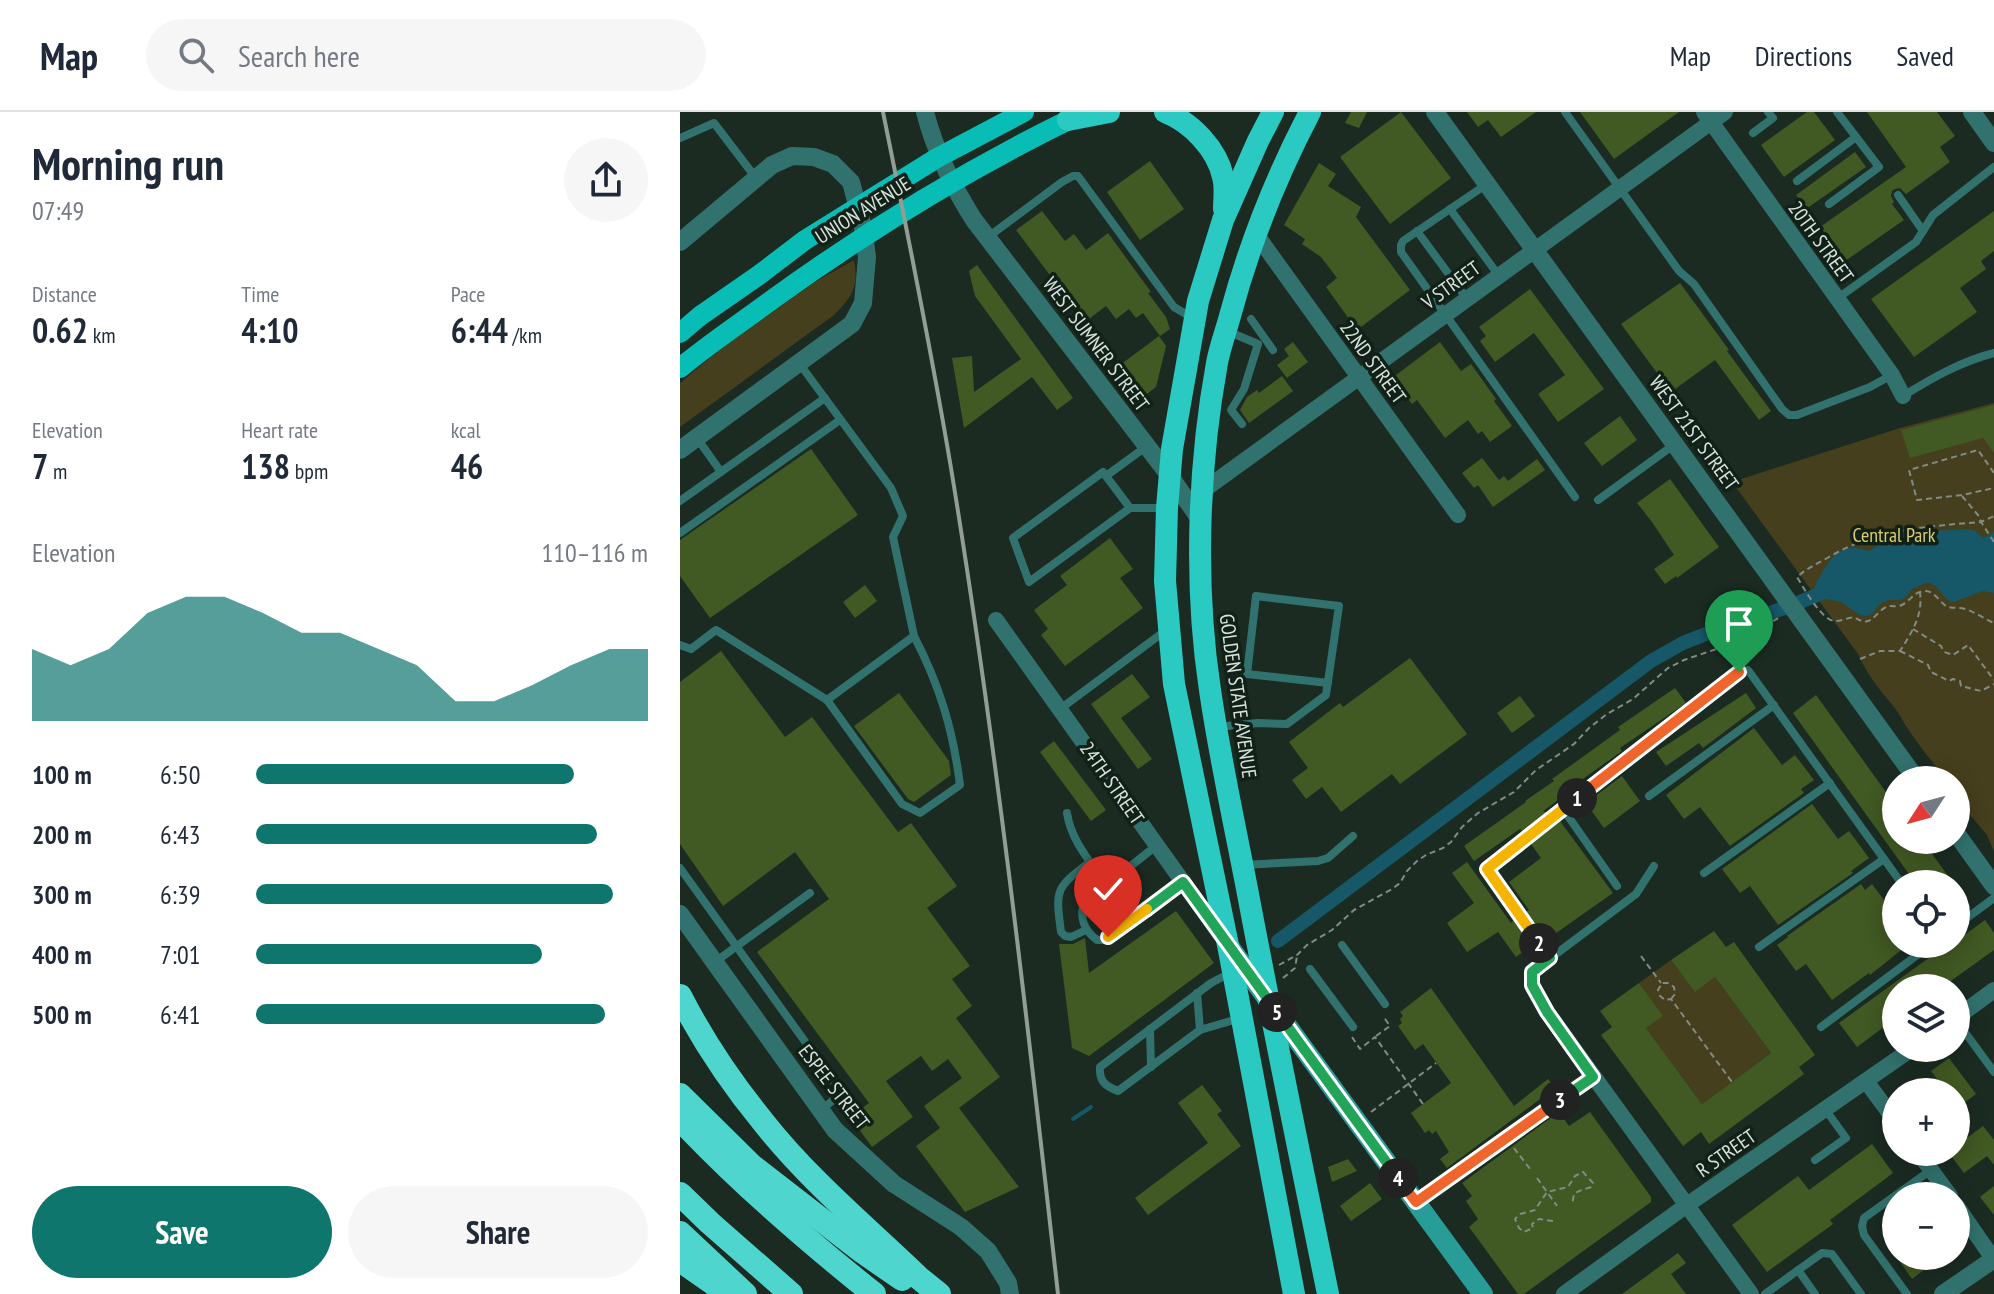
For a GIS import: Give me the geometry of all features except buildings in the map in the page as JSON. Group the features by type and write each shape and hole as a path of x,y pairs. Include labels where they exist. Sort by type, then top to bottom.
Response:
{"highway":[{"path":"1076,116 1109,112"},
{"path":"1165,112 1184,121 1199,134 1220,168 1225,191 1223,220"},
{"path":"1273,112 1223,220 1198,301 1169,475 1165,581 1174,684 1228,945 1294,1294"},
{"name":"GOLDEN STATE AVENUE","path":"1310,112 1284,162 1256,234 1236,291 1215,375 1201,492 1201,594 1209,688 1216,727 1242,865 1273,975 1269,1001 1328,1294"},
{"path":"680,996 727,1074 765,1125 809,1174 939,1294"},
{"path":"680,1095 752,1166 863,1252 924,1294"},
{"path":"680,1119 722,1164 768,1206 874,1294"},
{"path":"680,1194 791,1294"},
{"path":"680,1233 745,1294"},
{"path":"680,1260 728,1294"}],"main road":[{"name":"UNION AVENUE","path":"680,333 805,240 937,158 1018,115"},
{"name":"UNION AVENUE","path":"680,368 811,272 907,209 1076,116"},
{"name":"24TH STREET","path":"1228,945 1483,1294"}],"street":[{"name":"WEST SUMNER STREET","path":"925,112 930,133 956,192 1202,522"},
{"name":"WEST 21ST STREET","path":"1435,112 1907,766"},
{"path":"1972,112 1994,143"},
{"name":"V STREET","path":"1201,492 1619,189 1713,115"},
{"name":"20TH STREET","path":"1713,115 1892,375 1903,396"},
{"path":"680,242 772,165 792,156 814,157 833,164 851,182 867,257 863,303 852,324 680,450"},
{"name":"22ND STREET","path":"1256,234 1458,515"},
{"name":"24TH STREET","path":"996,620 1228,945"},
{"path":"1970,853 1994,886"},
{"name":"ESPEE STREET","path":"680,914 835,1130 894,1184 961,1227 988,1251 1008,1283 1010,1294"},
{"path":"1532,972 1532,985 1547,1012 1751,1294"},
{"path":"1970,1008 1994,990"},
{"name":"R STREET","path":"1564,1294 1893,1062"},
{"path":"1866,1081 1882,1103"},
{"path":"1928,1166 1940,1182"},
{"path":"1943,1294 1994,1259 1970,1225"}],"lane":[{"path":"1565,112 1679,271 1694,284 1789,415 1797,415 1870,387 1892,375"},
{"path":"1753,133 1770,115 1781,112"},
{"path":"1829,204 1879,167 1837,112"},
{"path":"680,138 714,123 756,178"},
{"path":"1797,181 1856,137"},
{"path":"1837,299 1916,242 1933,215 1994,167"},
{"path":"988,237 1062,182 1078,176 1174,307 1195,319"},
{"path":"1487,184 1403,241 1401,252 1575,497"},
{"path":"1898,195 1923,231"},
{"path":"1450,209 1499,276"},
{"path":"1417,231 1467,299"},
{"path":"1242,424 1231,410 1244,389 1262,342 1251,319"},
{"path":"1226,330 1262,342 1273,350"},
{"path":"1903,396 1975,358 1994,353"},
{"path":"680,645 691,649 716,630 827,700 902,804 920,813 960,785 955,750 938,688 914,636 893,537 903,516 891,488 799,363"},
{"path":"680,501 825,398"},
{"path":"680,533 840,420"},
{"path":"697,438 721,472"},
{"path":"1598,500 1675,444"},
{"path":"1106,476 1147,446"},
{"path":"1130,508 1103,472 1013,538 1029,582 1130,508 1167,508"},
{"path":"1216,727 1287,724 1326,695 1328,683 1339,606 1256,596 1247,674 1328,683"},
{"path":"1060,709 1169,628"},
{"path":"827,700 914,636"},
{"path":"1550,958 1487,869 1739,672 1748,670 1892,870"},
{"path":"1649,796 1774,705"},
{"path":"1704,873 1830,783"},
{"path":"1563,809 1617,886"},
{"path":"1067,813 1071,831 1106,885"},
{"path":"1242,865 1318,861 1328,858 1353,836"},
{"path":"1156,846 1084,903 1081,912 1086,930 1097,940 1104,940 1183,882"},
{"path":"1759,947 1884,859"},
{"path":"1086,930 1071,937 1061,932 1058,894 1061,886 1090,862"},
{"path":"1532,972 1636,894 1654,866"},
{"path":"680,868 837,1086 837,1097 820,1110"},
{"path":"715,963 810,893"},
{"path":"1970,916 1994,898"},
{"path":"1342,945 1385,1004"},
{"path":"1821,1027 1913,958"},
{"path":"1310,969 1352,1032"},
{"path":"1233,972 1211,983 1100,1067 1099,1075 1109,1088 1118,1091 1200,1030 1242,1017"},
{"path":"1197,993 1200,1030"},
{"path":"1150,1029 1151,1067"},
{"path":"1970,1039 1994,1072"},
{"path":"1416,1202 1593,1077"},
{"path":"1815,1160 1846,1138 1825,1108"},
{"path":"1907,1294 1864,1235 1862,1226 1864,1218 1931,1170"},
{"path":"1765,1294 1827,1252 1832,1254 1856,1292"},
{"path":"1798,1270 1815,1294"}],"path":[{"path":"1994,473 1978,450 1909,470 1917,500 1994,488"},
{"path":"1962,495 1994,542"},
{"path":"1994,516 1981,522 1938,525 1872,537 1805,569 1797,577 1828,620 1854,617 1862,622 1870,621 1887,606 1899,606 1920,592 1935,594 1949,608 1968,610 1994,623"},
{"path":"1900,651 1921,611 1920,592"},
{"path":"1273,975 1354,910 1400,883 1417,861 1451,842 1478,813 1514,792 1536,770 1574,744 1607,714 1633,699 1668,668 1740,641 1784,614"},
{"path":"1860,659 1880,651 1900,651 1928,665 1931,672 1949,681 1960,681 1961,686 1981,691 1994,682 1968,645 1953,655 1913,629"},
{"path":"1273,975 1295,968 1297,955"},
{"path":"1641,956 1661,984"},
{"path":"1661,984 1673,985 1675,994 1671,999 1665,1000 1660,996 1658,990 1661,984"},
{"path":"1671,999 1732,1082"},
{"path":"1352,1032 1360,1049 1390,1026 1383,1016"},
{"path":"1375,1037 1423,1104"},
{"path":"1357,1122 1436,1063"},
{"path":"1507,1137 1530,1169"},
{"path":"1553,1221 1539,1219 1532,1224 1533,1228 1524,1232 1515,1219 1520,1214 1535,1210 1547,1192 1568,1187 1575,1176 1583,1172 1593,1183 1591,1187 1574,1194 1572,1205"},
{"path":"1537,1178 1557,1206"}],"green space":[{"path":"854,260 856,277 853,290 834,315 680,427 680,383 727,344 815,282"},
{"name":"Central Park","path":"1994,403 1994,851 1987,835 1970,815 1970,766 1936,766 1732,482 1900,428"},
{"path":"1671,960 1695,991 1715,977 1771,1053 1702,1104 1646,1028 1662,1016 1639,983"}],"water":[{"path":"1969,529 1983,538 1994,532 1994,593 1983,591 1954,602 1949,601 1931,583 1926,583 1912,589 1905,598 1881,603 1867,616 1860,615 1841,602 1817,597 1813,591 1827,565 1843,550 1869,551 1890,538"}],"waterway":[{"path":"1278,941 1651,661 1683,643 1834,588"},
{"path":"1073,1119 1091,1107"}],"railway":[{"path":"883,112 935,379 967,571 1010,880 1058,1294"}],"route":[{"path":"1108,937 1183,882 1416,1202 1593,1077 1547,1012 1532,985 1532,972 1550,958 1487,869 1739,672"}]}
